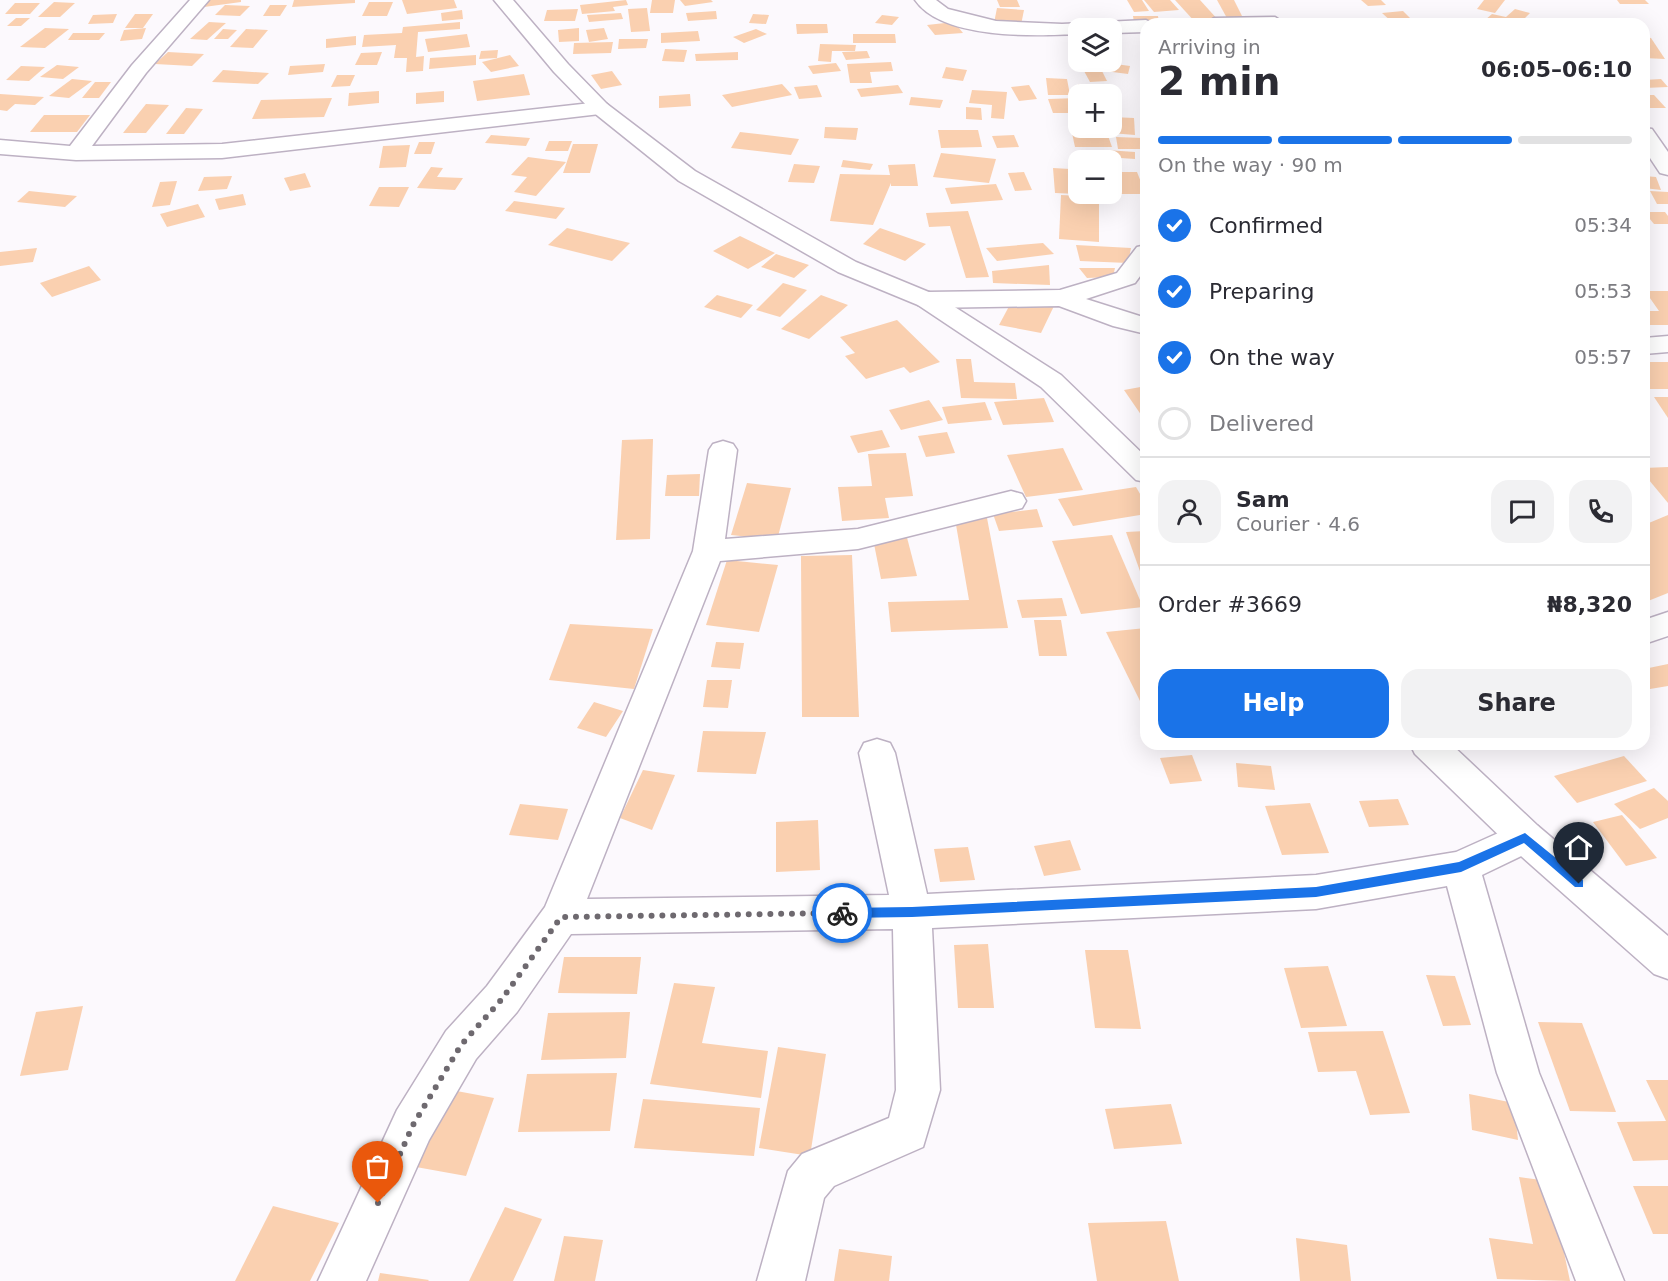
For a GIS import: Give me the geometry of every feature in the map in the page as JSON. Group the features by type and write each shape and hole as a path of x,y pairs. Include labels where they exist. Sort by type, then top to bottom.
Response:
{"street":[{"path":"76,153 139,69 200,0"},
{"path":"503,0 561,68 600,108 687,176 847,267 927,300 1051,381 1140,467"},
{"path":"924,0 946,16 968,24 994,28 1140,26"},
{"path":"0,147 76,153 222,151 600,108"},
{"path":"1650,142 1668,168"},
{"path":"927,300 1062,298 1126,278 1140,260"},
{"path":"1062,298 1122,321 1140,325"},
{"path":"1650,346 1668,345"},
{"path":"342,1281 413,1125 461,1045 502,999 561,917 708,551 723,450"},
{"path":"708,551 858,539 1011,501"},
{"path":"1650,630 1668,624"},
{"path":"1434,750 1525,837 1668,961"},
{"path":"781,1281 804,1187 818,1170 907,1132 918,1090 912,912 877,753"},
{"path":"561,917 912,912 1316,892 1461,867 1525,837"},
{"path":"1461,867 1518,1073 1600,1281"}],"building":[{"path":"207,0 241,0 241,2 204,7"},
{"path":"294,0 355,0 355,3 292,7"},
{"path":"402,0 454,0 457,8 407,14"},
{"path":"626,0 628,5 613,7 615,11 582,14 580,5"},
{"path":"652,0 675,0 673,13 650,13"},
{"path":"680,0 711,0 713,2 685,6"},
{"path":"997,0 1017,0 1020,7 1000,7"},
{"path":"1127,0 1142,0 1149,11 1134,12"},
{"path":"1144,0 1170,0 1179,10 1154,12"},
{"path":"1175,0 1200,0 1216,18 1191,18"},
{"path":"1217,0 1234,0 1243,18 1227,18"},
{"path":"1361,0 1381,0 1386,5 1368,6"},
{"path":"1484,0 1505,0 1495,13 1477,9"},
{"path":"1617,0 1645,0 1649,4 1620,4"},
{"path":"54,2 75,3 60,17 38,17"},
{"path":"369,2 393,2 387,16 362,16"},
{"path":"15,3 40,3 30,14 5,14"},
{"path":"225,5 250,6 240,16 215,15"},
{"path":"270,5 287,5 280,16 263,16"},
{"path":"647,8 650,31 631,32 628,9"},
{"path":"997,8 1024,10 1021,25 994,23"},
{"path":"578,9 575,21 544,21 547,10"},
{"path":"1515,9 1530,13 1525,18 1487,18 1492,14 1506,17"},
{"path":"462,10 463,19 442,21 441,13"},
{"path":"716,11 717,19 688,21 686,13"},
{"path":"1403,11 1410,18 1388,18 1382,13"},
{"path":"621,13 623,19 589,22 587,15"},
{"path":"117,14 113,23 88,24 93,15"},
{"path":"135,14 153,14 143,28 125,28"},
{"path":"753,14 769,15 766,24 749,23"},
{"path":"882,15 899,17 892,25 875,23"},
{"path":"1133,16 1158,16 1158,18 1140,18 1140,23 1134,23"},
{"path":"16,18 30,18 21,26 7,26"},
{"path":"209,22 226,23 207,40 190,39"},
{"path":"460,22 460,29 418,32 416,57 424,56 423,71 406,72 407,58 394,58 396,45 362,47 364,35 402,33 403,27"},
{"path":"954,22 963,33 935,35 927,25"},
{"path":"796,24 827,24 828,33 797,34"},
{"path":"45,28 69,29 45,48 20,47"},
{"path":"146,28 142,39 120,41 124,30"},
{"path":"579,28 579,41 559,42 558,30"},
{"path":"604,28 608,39 589,42 586,30"},
{"path":"223,29 237,30 228,39 214,39"},
{"path":"246,29 268,30 253,48 230,47"},
{"path":"756,29 767,34 744,43 733,37"},
{"path":"698,31 700,41 661,43 661,33"},
{"path":"73,33 105,33 99,40 68,40"},
{"path":"467,34 470,47 428,52 425,39"},
{"path":"853,34 895,34 896,43 853,43"},
{"path":"356,36 356,45 326,48 326,39"},
{"path":"1650,38 1651,38 1665,59 1650,58"},
{"path":"619,39 648,39 646,48 618,49"},
{"path":"613,42 611,53 573,54 574,43"},
{"path":"820,44 856,45 855,51 832,51 831,62 818,61"},
{"path":"665,49 687,50 684,62 662,61"},
{"path":"498,50 497,58 479,59 481,51"},
{"path":"867,51 870,58 846,60 842,52"},
{"path":"168,52 204,54 192,66 155,64"},
{"path":"382,52 377,65 355,65 361,53"},
{"path":"738,52 738,60 696,61 695,54"},
{"path":"476,55 476,65 429,69 430,58"},
{"path":"510,55 519,66 491,72 482,62"},
{"path":"891,62 893,71 870,72 872,83 850,83 847,64"},
{"path":"836,63 841,71 813,74 808,66"},
{"path":"325,64 323,72 288,75 290,66"},
{"path":"57,65 79,67 63,79 40,77"},
{"path":"1122,65 1130,66 1128,74 1113,72 1122,72"},
{"path":"21,66 45,67 29,81 6,80"},
{"path":"946,67 967,70 963,81 942,78"},
{"path":"223,70 269,73 258,84 212,82"},
{"path":"612,71 622,85 601,89 591,75"},
{"path":"1085,72 1102,72 1107,81 1090,82"},
{"path":"524,74 530,95 477,101 473,81"},
{"path":"337,75 355,75 350,86 331,87"},
{"path":"1046,78 1067,79 1068,95 1048,95"},
{"path":"72,79 92,81 69,98 49,96"},
{"path":"1661,79 1668,87 1650,88 1650,80"},
{"path":"95,82 111,82 99,98 82,98"},
{"path":"782,84 792,95 732,107 722,95"},
{"path":"817,85 822,97 799,99 794,87"},
{"path":"898,85 903,93 861,97 857,89"},
{"path":"1029,85 1037,99 1019,101 1011,87"},
{"path":"972,90 1007,92 1004,119 991,118 992,105 969,103"},
{"path":"379,91 379,103 348,106 349,93"},
{"path":"444,91 444,102 416,104 416,93"},
{"path":"0,94 44,97 35,105 15,104 7,111 0,110"},
{"path":"690,94 691,106 659,108 659,96"},
{"path":"1650,95 1654,95 1666,108 1650,108"},
{"path":"911,97 943,100 940,108 909,105"},
{"path":"332,98 324,117 252,119 261,100"},
{"path":"1068,98 1068,113 1053,113 1048,99"},
{"path":"146,104 169,105 146,133 123,133"},
{"path":"966,107 981,108 982,120 966,119"},
{"path":"186,108 203,109 184,134 166,134"},
{"path":"44,115 90,115 77,132 30,132"},
{"path":"1122,117 1134,118 1135,135 1122,134"},
{"path":"825,127 858,128 856,140 824,138"},
{"path":"938,130 978,130 982,147 941,148"},
{"path":"740,132 799,139 791,155 731,148"},
{"path":"491,135 530,138 526,146 485,143"},
{"path":"1014,135 1019,147 997,148 992,136"},
{"path":"1073,138 1109,138 1112,147 1075,147"},
{"path":"1116,138 1140,138 1140,149 1118,149"},
{"path":"549,141 572,141 568,151 545,151"},
{"path":"419,142 435,142 431,154 414,154"},
{"path":"573,144 598,144 590,173 563,173"},
{"path":"410,145 406,167 379,168 383,146"},
{"path":"1122,151 1135,152 1135,159 1122,158"},
{"path":"941,153 996,159 989,183 933,177"},
{"path":"528,157 566,162 536,196 514,192 527,177 511,175"},
{"path":"843,160 873,164 870,170 841,167"},
{"path":"794,164 820,166 814,183 788,182"},
{"path":"915,164 918,186 891,186 891,183 873,225 830,221 840,174 890,175 888,165"},
{"path":"431,167 443,168 437,177 463,178 455,190 417,188"},
{"path":"1053,168 1068,169 1068,194 1055,193"},
{"path":"1024,172 1032,190 1015,191 1008,173"},
{"path":"1122,172 1137,172 1140,180 1140,194 1122,194"},
{"path":"305,173 311,187 290,191 284,178"},
{"path":"232,176 227,189 198,191 204,177"},
{"path":"1650,176 1656,177 1661,190 1650,189"},
{"path":"177,181 170,205 152,207 160,182"},
{"path":"996,184 1003,200 951,204 945,188"},
{"path":"379,187 409,187 399,207 369,206"},
{"path":"29,191 77,196 65,207 17,202"},
{"path":"1650,191 1668,192 1668,204 1657,204"},
{"path":"243,194 246,205 219,210 215,199"},
{"path":"1061,195 1068,195 1068,204 1099,204 1099,242 1059,239"},
{"path":"514,201 565,208 556,219 505,211"},
{"path":"198,204 205,217 167,227 160,214"},
{"path":"968,211 989,277 966,278 950,226 929,227 926,213"},
{"path":"1650,212 1665,212 1668,216 1668,224 1654,224 1650,219"},
{"path":"567,228 630,243 612,261 548,245"},
{"path":"880,228 926,244 905,261 863,244"},
{"path":"740,236 775,253 748,269 713,251"},
{"path":"1043,243 1054,254 997,261 986,248"},
{"path":"1076,245 1131,248 1128,263 1080,261"},
{"path":"37,248 33,262 0,266 0,252"},
{"path":"776,254 809,265 794,278 761,267"},
{"path":"1049,265 1050,285 993,283 992,271"},
{"path":"89,266 101,280 52,297 40,283"},
{"path":"1079,268 1115,268 1113,277 1087,278"},
{"path":"783,283 807,290 780,317 756,310"},
{"path":"1650,291 1668,291 1668,325 1650,325 1650,311 1659,311 1650,298"},
{"path":"717,295 753,305 741,318 704,307"},
{"path":"821,295 848,305 809,339 781,329"},
{"path":"1014,297 1054,306 1041,333 999,325"},
{"path":"897,320 940,362 910,373 904,367 866,379 845,356 855,353 840,337"},
{"path":"956,359 971,359 974,382 1015,383 1017,399 961,398"},
{"path":"1650,362 1668,362 1668,389 1650,389"},
{"path":"1140,387 1140,413 1124,390"},
{"path":"1654,397 1668,397 1668,418"},
{"path":"1044,398 1054,422 1003,425 994,402"},
{"path":"929,400 943,420 901,430 889,410"},
{"path":"985,402 992,420 948,424 942,407"},
{"path":"882,430 890,447 858,453 850,436"},
{"path":"947,432 955,453 926,457 918,436"},
{"path":"653,439 650,539 616,540 622,440"},
{"path":"1063,448 1083,490 1026,497 1007,455"},
{"path":"906,453 913,496 885,498 889,518 842,521 838,487 872,486 868,454"},
{"path":"1668,467 1668,503 1650,481 1650,468"},
{"path":"700,474 699,496 665,496 667,475"},
{"path":"747,483 791,488 777,540 731,535"},
{"path":"1136,487 1140,494 1140,515 1073,526 1058,499"},
{"path":"1037,509 1043,527 999,531 993,514"},
{"path":"1668,515 1668,593 1650,600 1650,522"},
{"path":"987,518 1008,628 891,632 888,602 969,600 955,519"},
{"path":"904,526 917,576 881,579 871,529"},
{"path":"1140,531 1140,571 1126,532"},
{"path":"1112,535 1140,600 1140,607 1081,614 1052,541"},
{"path":"852,555 859,717 802,717 801,556"},
{"path":"727,560 778,565 759,632 706,625"},
{"path":"1062,598 1067,616 1022,618 1017,600"},
{"path":"1034,620 1061,620 1067,656 1039,656"},
{"path":"570,624 653,629 634,689 549,680"},
{"path":"1140,629 1140,701 1106,632"},
{"path":"716,642 744,643 740,669 711,667"},
{"path":"1668,664 1668,686 1650,689 1650,668"},
{"path":"707,680 732,680 728,708 703,707"},
{"path":"594,702 623,711 606,737 577,728"},
{"path":"703,731 766,732 756,774 697,772"},
{"path":"1192,755 1202,781 1170,784 1160,758"},
{"path":"1624,756 1647,781 1577,803 1554,776"},
{"path":"1236,763 1271,766 1275,790 1238,787"},
{"path":"643,770 675,775 652,830 620,818"},
{"path":"1654,788 1668,801 1668,818 1640,829 1614,804"},
{"path":"1398,799 1409,825 1369,827 1359,801"},
{"path":"1310,803 1329,853 1282,855 1265,806"},
{"path":"520,804 568,809 558,840 509,835"},
{"path":"1622,815 1657,858 1626,866 1593,822"},
{"path":"818,820 820,870 776,872 776,822"},
{"path":"1070,840 1081,870 1044,876 1034,846"},
{"path":"968,847 975,880 940,882 934,849"},
{"path":"988,944 994,1008 958,1008 954,945"},
{"path":"1085,950 1128,950 1141,1029 1095,1028"},
{"path":"564,957 641,957 637,994 558,993"},
{"path":"1328,966 1347,1026 1301,1028 1284,968"},
{"path":"1426,975 1455,976 1471,1025 1443,1026"},
{"path":"674,983 715,987 702,1043 768,1051 761,1098 650,1084"},
{"path":"83,1006 68,1070 20,1076 36,1012"},
{"path":"630,1012 626,1058 541,1060 548,1013"},
{"path":"1538,1022 1582,1023 1616,1112 1570,1111"},
{"path":"1383,1031 1410,1113 1370,1115 1356,1071 1318,1072 1308,1032"},
{"path":"778,1047 826,1054 810,1156 759,1148"},
{"path":"617,1073 610,1131 518,1132 527,1074"},
{"path":"1646,1080 1668,1080 1668,1160 1633,1161 1617,1122 1666,1121"},
{"path":"446,1089 494,1098 466,1176 416,1167"},
{"path":"1469,1094 1514,1103 1518,1140 1472,1130"},
{"path":"643,1099 760,1108 754,1156 634,1148"},
{"path":"1171,1104 1182,1144 1114,1149 1105,1109"},
{"path":"1519,1177 1549,1181 1570,1281 1497,1279 1489,1238 1533,1244"},
{"path":"1633,1186 1668,1186 1668,1234 1653,1234"},
{"path":"273,1206 339,1223 310,1281 235,1281"},
{"path":"505,1207 542,1219 513,1281 469,1281"},
{"path":"1166,1221 1179,1281 1097,1281 1088,1223"},
{"path":"564,1236 603,1240 595,1281 554,1281"},
{"path":"1296,1238 1347,1245 1351,1281 1300,1281"},
{"path":"839,1249 892,1256 889,1281 834,1281"},
{"path":"380,1273 429,1280 378,1281"}],"way so far":[{"path":"378,1203 413,1125 461,1045 502,999 561,917 842,913"}],"route":[{"path":"842,913 912,912 1316,892 1461,867 1525,837 1579,884"}]}
